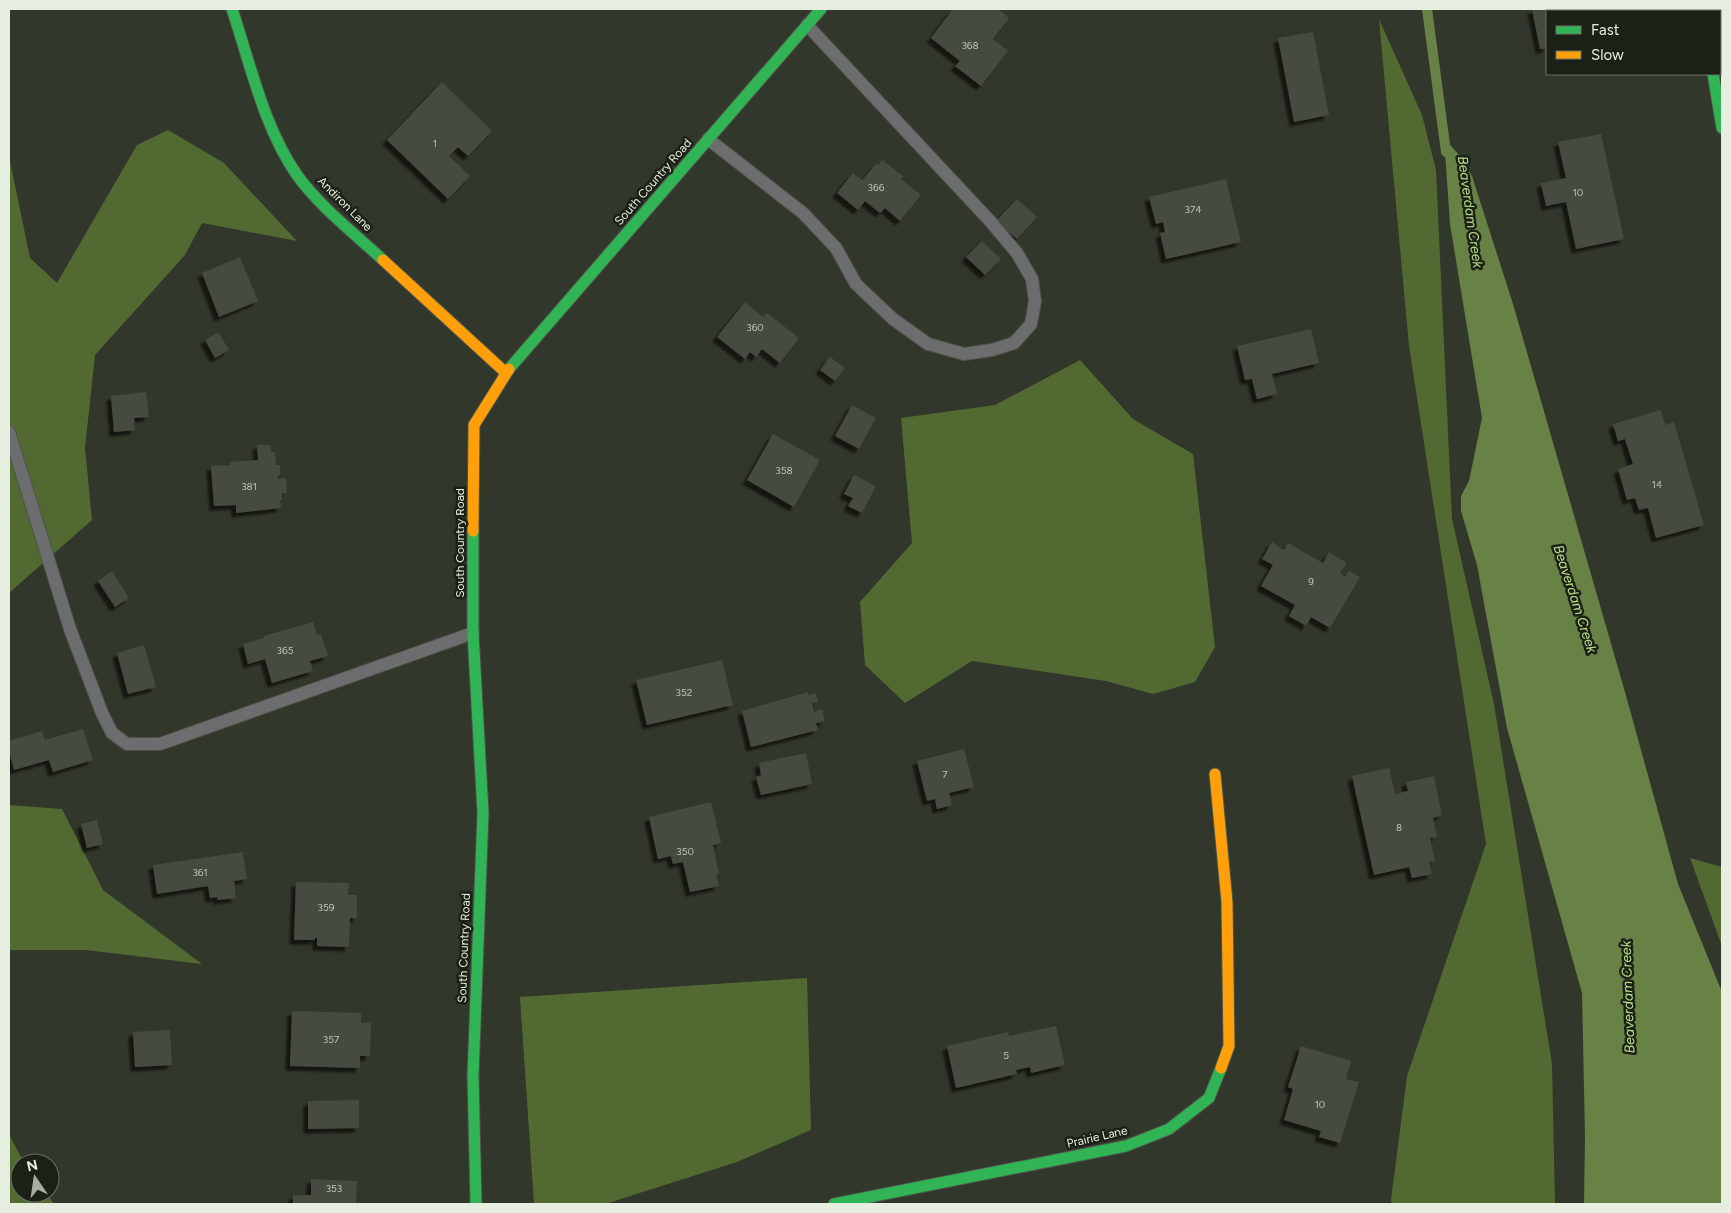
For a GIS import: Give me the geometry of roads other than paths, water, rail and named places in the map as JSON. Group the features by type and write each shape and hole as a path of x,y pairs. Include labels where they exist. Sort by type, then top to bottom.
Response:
{"main road":[{"name":"Andiron Lane","path":"232,9 272,132 297,175 323,206 506,373"},
{"name":"South Country Road","path":"476,1204 473,1076 482,813 473,633 474,425 506,373 821,9"},
{"path":"1713,75 1722,128"},
{"name":"Prairie Lane","path":"834,1204 1126,1146 1169,1129 1209,1098 1229,1046 1227,902 1215,774"}],"lane":[{"path":"708,139 803,213 836,248 856,284 893,319 928,344 964,354 992,350 1014,343 1032,324 1035,301 1032,279 1018,253 984,214 807,25"},
{"path":"9,432 70,629 102,713 112,733 128,744 160,744 473,633"}],"water":[{"path":"1444,138 1459,155 1472,176 1513,304 1625,692 1678,884 1722,992 1722,1204 1584,1204 1585,1136 1582,993 1507,728 1477,565 1461,511 1461,496 1469,481 1482,418 1450,224"}],"waterway":[{"name":"Beaverdam Creek","path":"1427,9 1446,152"}]}
